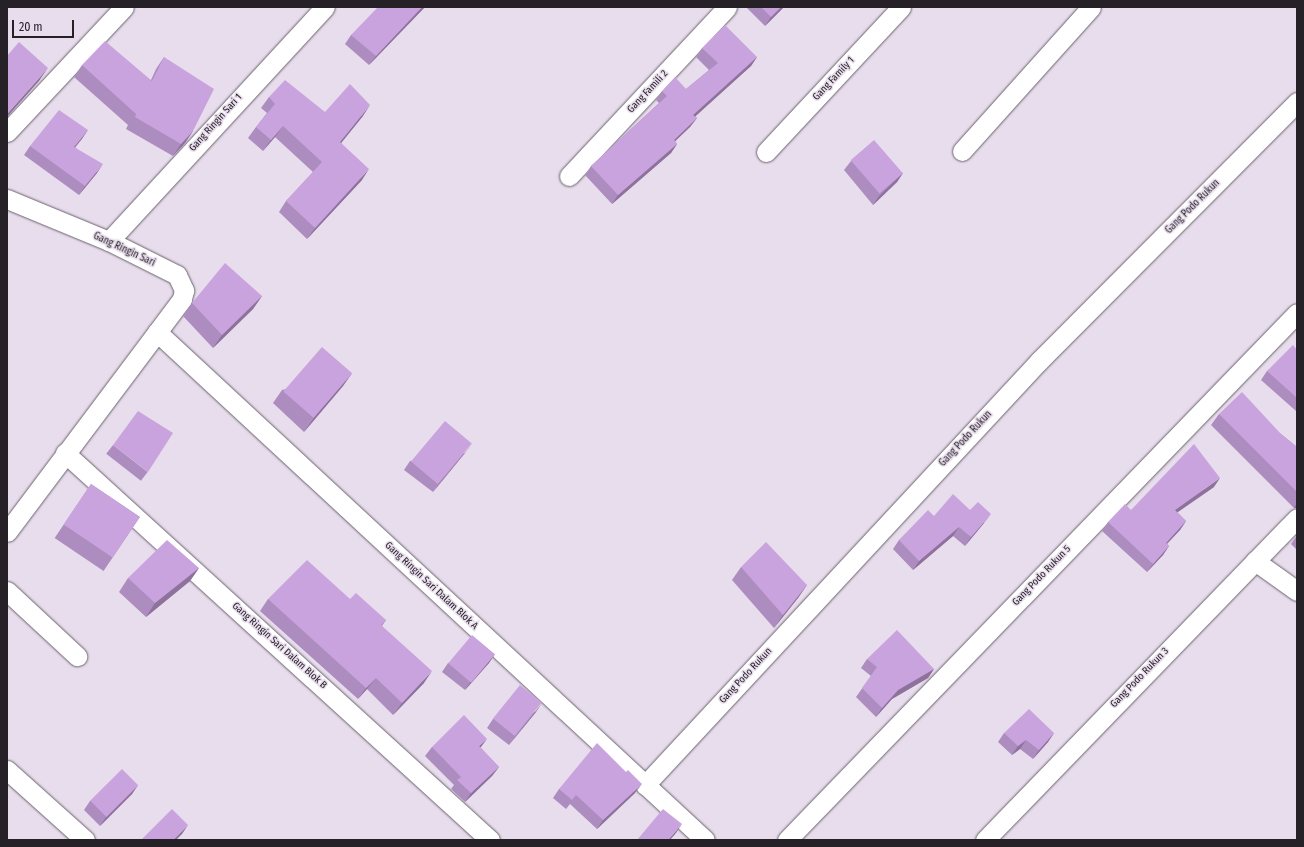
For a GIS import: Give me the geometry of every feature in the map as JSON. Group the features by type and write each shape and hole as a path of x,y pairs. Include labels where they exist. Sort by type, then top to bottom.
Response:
{"street":[{"path":"7,132 124,7"},
{"name":"Gang Ringin Sari 1","path":"109,241 325,7"},
{"name":"Gang Famili 2","path":"569,176 727,7"},
{"name":"Gang Family 1","path":"766,152 901,7"},
{"path":"962,151 1091,7"},
{"name":"Gang Podo Rukun","path":"645,785 1039,361 1297,102"},
{"name":"Gang Ringin Sari","path":"7,199 109,241 183,281 182,299 157,332"},
{"name":"Gang Podo Rukun 5","path":"787,840 1297,313"},
{"path":"7,532 157,332"},
{"name":"Gang Ringin Sari Dalam Blok A","path":"157,332 704,840"},
{"name":"Gang Ringin Sari Dalam Blok B","path":"66,453 490,840"},
{"name":"Gang Podo Rukun 3","path":"985,840 1297,518"},
{"path":"1255,561 1297,591"},
{"path":"7,591 77,656"},
{"path":"7,770 85,840"}],"building":[{"path":"378,7 422,7 376,56 351,35"},
{"path":"761,7 781,7 771,17"},
{"path":"725,25 757,57 693,115 697,118 674,140 677,144 618,195 591,166 667,96 662,91 675,77 686,89 718,63 702,48"},
{"path":"105,41 152,81 164,57 214,89 193,131 181,144 135,117 136,114 82,65"},
{"path":"19,42 48,68 7,114 7,56"},
{"path":"285,80 325,112 350,84 370,105 340,142 369,169 315,228 286,201 322,162 283,126 271,140 256,127 275,104 269,97"},
{"path":"59,110 88,130 74,147 103,164 85,186 30,146"},
{"path":"874,140 903,173 879,194 851,160"},
{"path":"225,263 262,296 222,335 192,303"},
{"path":"1293,345 1297,350 1297,398 1267,371"},
{"path":"322,347 352,373 313,418 283,392"},
{"path":"1242,392 1281,434 1297,447 1297,492 1219,414"},
{"path":"138,411 173,433 148,472 113,445"},
{"path":"445,421 472,443 438,484 411,462"},
{"path":"1194,444 1220,478 1175,510 1186,521 1166,543 1169,546 1153,564 1108,522 1125,504 1131,510"},
{"path":"91,484 140,517 113,558 64,525"},
{"path":"953,494 970,510 978,502 991,514 971,537 959,527 919,561 899,540 928,510 934,516"},
{"path":"167,540 199,568 155,603 128,578"},
{"path":"766,542 807,585 783,615 741,567"},
{"path":"307,560 350,599 356,593 386,620 381,625 432,671 402,703 376,678 366,688 268,599"},
{"path":"897,630 934,669 898,690 882,708 862,688 877,667 867,659"},
{"path":"472,635 495,654 471,683 448,663"},
{"path":"520,685 542,703 515,736 493,718"},
{"path":"1029,709 1054,733 1039,750 1026,740 1018,746 1004,733"},
{"path":"464,715 487,739 479,746 499,767 471,793 457,780 461,777 432,747"},
{"path":"597,743 626,772 628,770 642,784 603,820 576,795 572,800 559,789"},
{"path":"122,769 138,785 106,817 90,801"},
{"path":"172,809 188,825 173,840 141,840"},
{"path":"663,809 682,824 668,840 637,840"}]}
